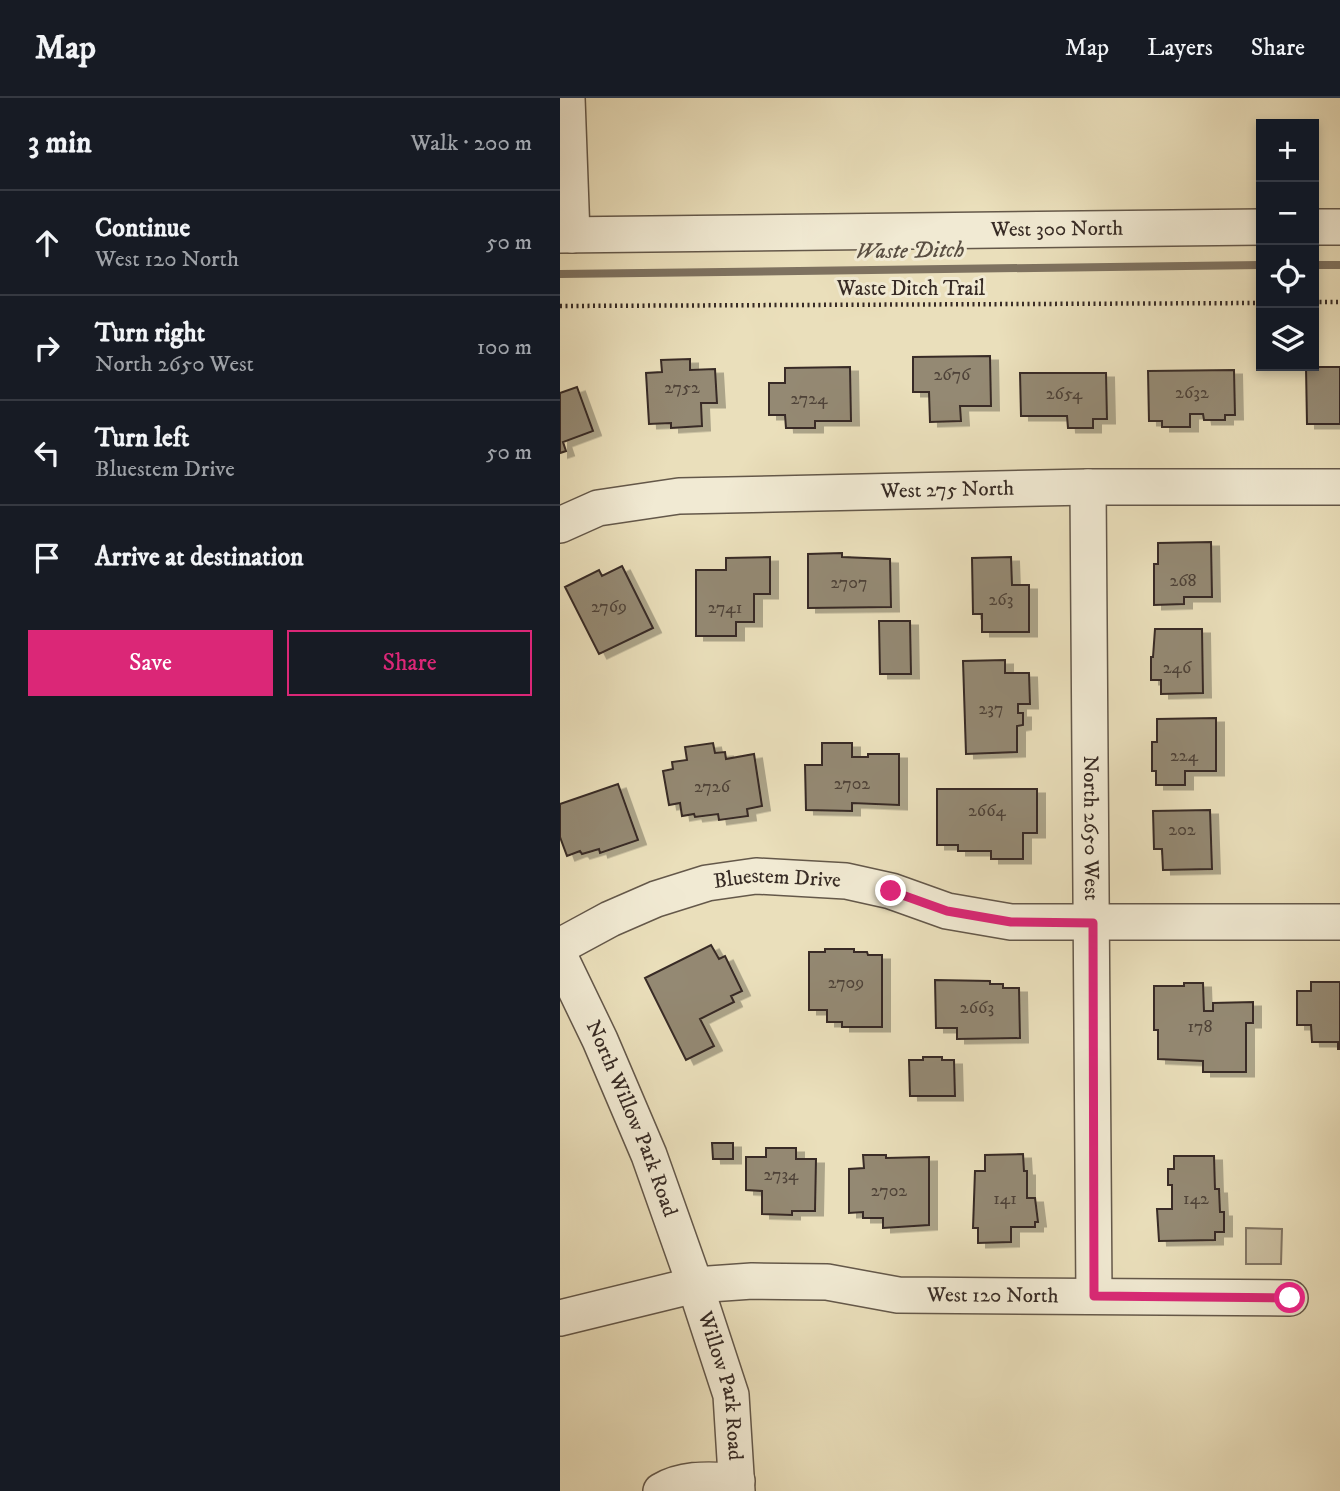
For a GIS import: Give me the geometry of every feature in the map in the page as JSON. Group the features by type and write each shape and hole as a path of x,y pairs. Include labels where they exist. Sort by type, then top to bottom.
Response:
{"street":[{"path":"566,235 567,98"},
{"path":"1319,227 1340,227"},
{"name":"West 300 North","path":"566,235 1256,228"},
{"name":"West 275 North","path":"560,525 597,508 678,496 1088,487 1340,487"},
{"name":"North 2650 West","path":"1088,487 1094,1296"},
{"name":"Bluestem Drive","path":"560,946 610,919 656,899 707,883 756,876 846,881 891,891 947,911 1011,922 1340,922"},
{"name":"North Willow Park Road","path":"560,957 600,1040 649,1155 695,1284"},
{"name":"West 120 North","path":"560,1318 695,1284 752,1281 827,1282 898,1296 1290,1298"},
{"name":"Willow Park Road","path":"695,1284 732,1395 737,1486"},
{"path":"661,1491 671,1485 693,1480 737,1486"}],"path":[{"path":"1319,302 1340,302"},
{"name":"Waste Ditch Trail","path":"560,306 1256,303"}],"shaded area":[{"path":"1246,1228 1282,1229 1281,1264 1246,1264"}],"building":[{"path":"990,356 991,406 960,406 961,421 930,422 929,392 913,392 913,357"},
{"path":"690,359 690,370 715,369 717,403 701,403 702,426 671,428 671,423 649,424 646,373 662,372 661,360"},
{"path":"850,367 851,421 815,421 815,428 786,428 785,415 769,415 769,383 785,383 785,368"},
{"path":"1319,367 1340,367 1340,424 1307,424 1306,371 1319,371"},
{"path":"1234,370 1235,415 1225,415 1225,420 1204,420 1203,414 1190,414 1190,427 1162,427 1162,421 1149,421 1148,371"},
{"path":"1020,373 1106,373 1107,419 1093,419 1093,428 1068,428 1067,416 1021,416"},
{"path":"577,387 593,431 563,442 566,451 560,453 560,393"},
{"path":"1211,542 1212,597 1184,597 1184,604 1154,605 1154,564 1158,564 1158,543"},
{"path":"842,553 842,557 890,559 891,607 808,608 808,554"},
{"path":"770,557 770,594 754,594 754,622 736,622 736,636 696,636 696,570 726,570 726,558"},
{"path":"1011,557 1012,585 1029,585 1029,632 982,632 982,614 973,614 972,558"},
{"path":"622,566 653,628 599,654 565,587 599,570 602,576"},
{"path":"879,621 910,621 911,674 880,674"},
{"path":"1155,629 1202,629 1203,693 1161,694 1161,680 1151,680"},
{"path":"1005,660 1005,673 1029,673 1030,704 1018,704 1018,713 1023,713 1023,725 1017,726 1017,752 966,754 963,661"},
{"path":"1216,718 1216,771 1185,771 1185,785 1156,785 1156,771 1152,771 1152,742 1157,742 1157,719"},
{"path":"713,743 715,753 725,752 726,759 754,754 762,806 747,809 748,816 719,820 718,814 682,816 680,803 669,805 663,771 673,769 672,762 687,760 685,747"},
{"path":"822,743 852,743 852,757 899,754 899,805 852,803 852,811 806,810 805,765 822,765"},
{"path":"618,784 638,840 600,853 599,849 582,854 580,851 567,856 560,837 560,804"},
{"path":"937,789 1037,789 1037,833 1023,833 1023,859 991,859 991,851 958,851 958,845 937,845"},
{"path":"1210,810 1212,869 1163,870 1162,849 1154,849 1153,811"},
{"path":"711,945 719,959 725,956 742,991 731,996 734,1002 700,1019 714,1046 686,1060 645,978"},
{"path":"825,949 854,949 854,952 867,952 868,955 882,955 882,1027 842,1027 842,1022 827,1022 827,1010 809,1010 809,952 825,952"},
{"path":"935,980 990,981 990,984 1003,984 1003,988 1019,988 1020,1038 957,1039 957,1028 936,1028"},
{"path":"1311,982 1340,982 1340,1049 1338,1042 1312,1042 1311,1025 1297,1025 1297,991 1311,991"},
{"path":"1184,983 1203,983 1204,1011 1213,1011 1213,1003 1253,1002 1253,1023 1246,1023 1246,1072 1203,1072 1203,1061 1158,1059 1158,1030 1154,1030 1154,986 1184,986"},
{"path":"923,1057 954,1060 955,1096 910,1096 909,1060 923,1060"},
{"path":"712,1143 733,1143 733,1159 713,1159"},
{"path":"766,1148 796,1148 796,1159 816,1159 815,1211 792,1211 792,1215 762,1214 762,1191 746,1190 746,1157 766,1157"},
{"path":"1023,1154 1024,1171 1027,1171 1027,1198 1035,1198 1038,1222 1035,1222 1035,1227 1011,1227 1011,1242 978,1243 978,1228 973,1228 975,1171 985,1171 985,1155"},
{"path":"863,1155 886,1155 886,1158 929,1157 929,1225 883,1228 883,1218 863,1218 863,1212 849,1213 849,1169 864,1168"},
{"path":"1174,1156 1214,1156 1215,1189 1219,1189 1220,1212 1224,1212 1224,1232 1215,1232 1215,1240 1159,1241 1157,1209 1172,1209 1172,1185 1168,1185 1168,1169 1174,1169"}],"waterway":[{"name":"Waste Ditch","path":"560,274 1256,265"},
{"name":"Waste Ditch","path":"1319,265 1340,265"}],"route":[{"path":"891,891 947,911 1011,922 1093,923 1094,1296 1290,1298"}]}
